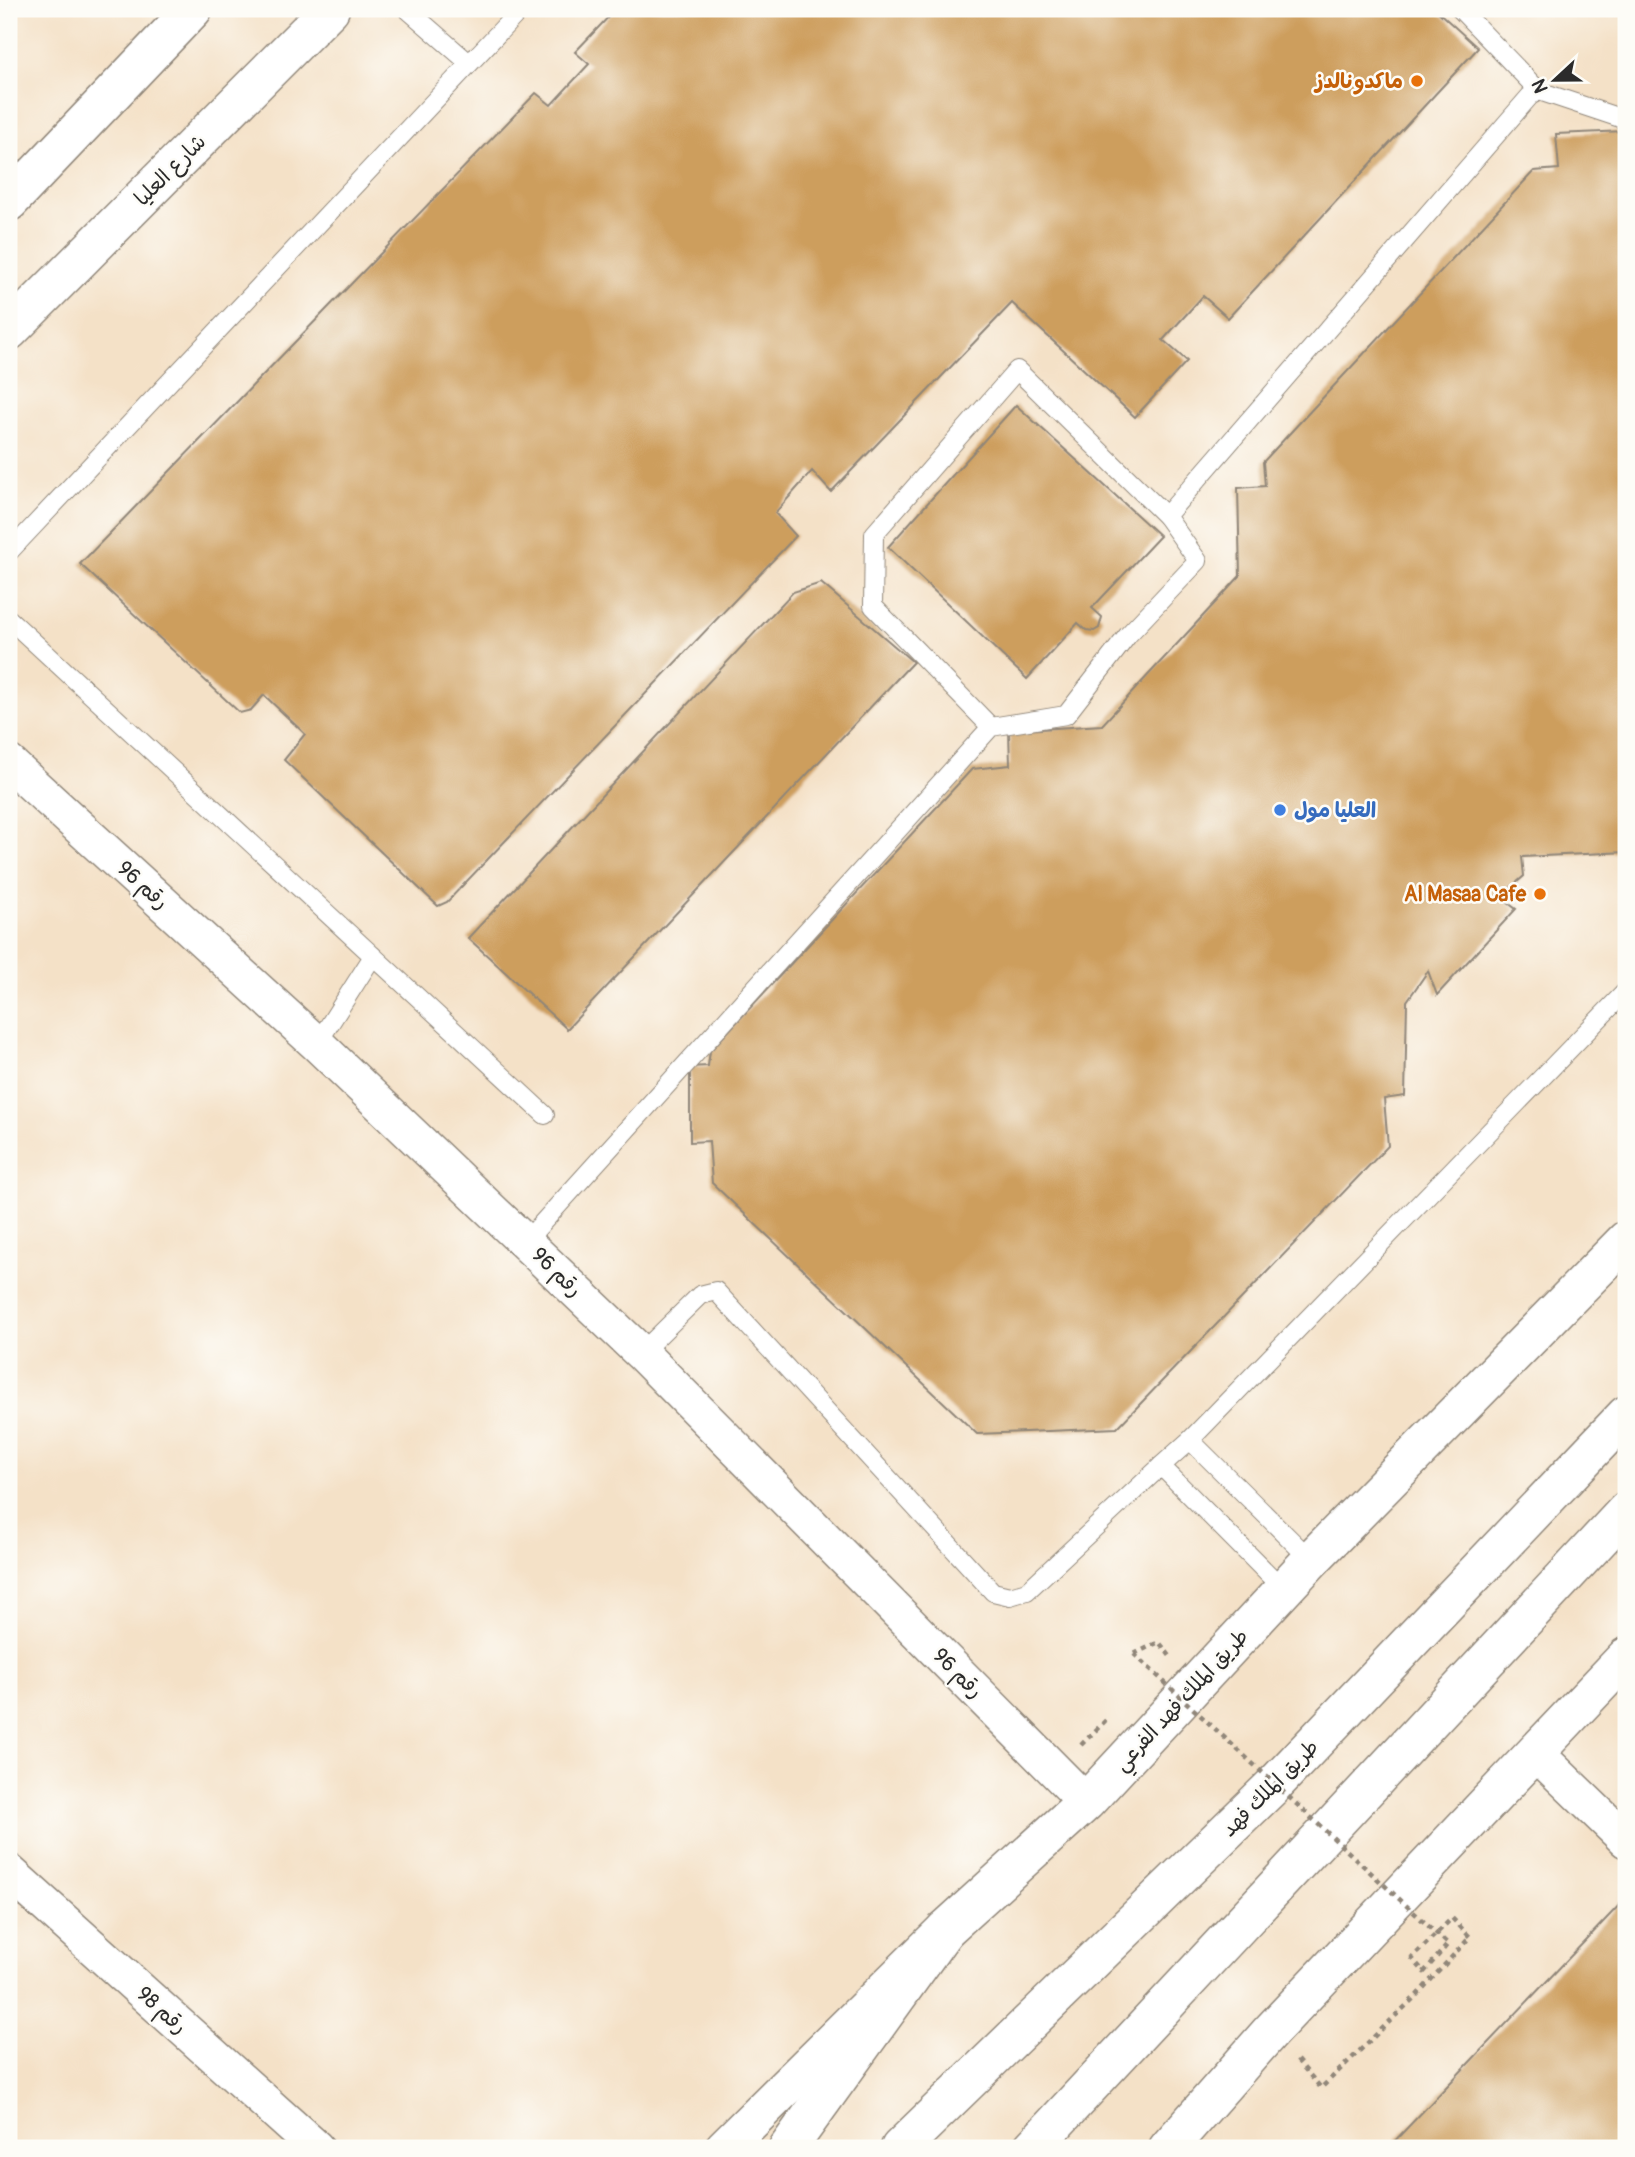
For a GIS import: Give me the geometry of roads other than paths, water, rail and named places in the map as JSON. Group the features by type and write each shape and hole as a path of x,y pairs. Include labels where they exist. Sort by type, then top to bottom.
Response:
{"main road":[{"path":"9,202 193,9"},
{"name":"شارع العليا","path":"9,331 330,9"},
{"name":"طريق الملك فهد الفرعي","path":"724,2148 945,1930 1086,1802 1283,1589 1626,1240"},
{"name":"طريق الملك فهد","path":"900,2148 1272,1787 1626,1415"},
{"path":"1032,2148 1626,1511"},
{"path":"1168,2148 1271,2031 1626,1657"},
{"path":"788,2148 945,1930"}],"street":[{"name":"رقم 96","path":"9,762 317,1044 641,1353 1086,1802"},
{"path":"1536,1753 1626,1840"},
{"name":"رقم 98","path":"9,1872 316,2148"}],"lane":[{"path":"407,9 469,63"},
{"path":"1460,9 1539,91 1626,120"},
{"path":"9,552 469,63 513,11"},
{"path":"1166,516 1530,96 1539,91"},
{"path":"525,1242 991,727 1066,715 1128,635 1198,561 1166,516 1017,370 874,534 873,606 991,727"},
{"path":"9,619 545,1115"},
{"path":"317,1044 373,956"},
{"path":"641,1353 700,1294 716,1291 993,1592 1010,1595 1027,1591 1189,1440 1626,991"},
{"path":"1189,1440 1311,1560"},
{"path":"1161,1466 1283,1589"}],"place":[{"name":"ماكدونالدز","path":"1417,81"},
{"name":"العليا مول","path":"1280,810"},
{"name":"Al Masaa Cafe","path":"1540,894"}]}
